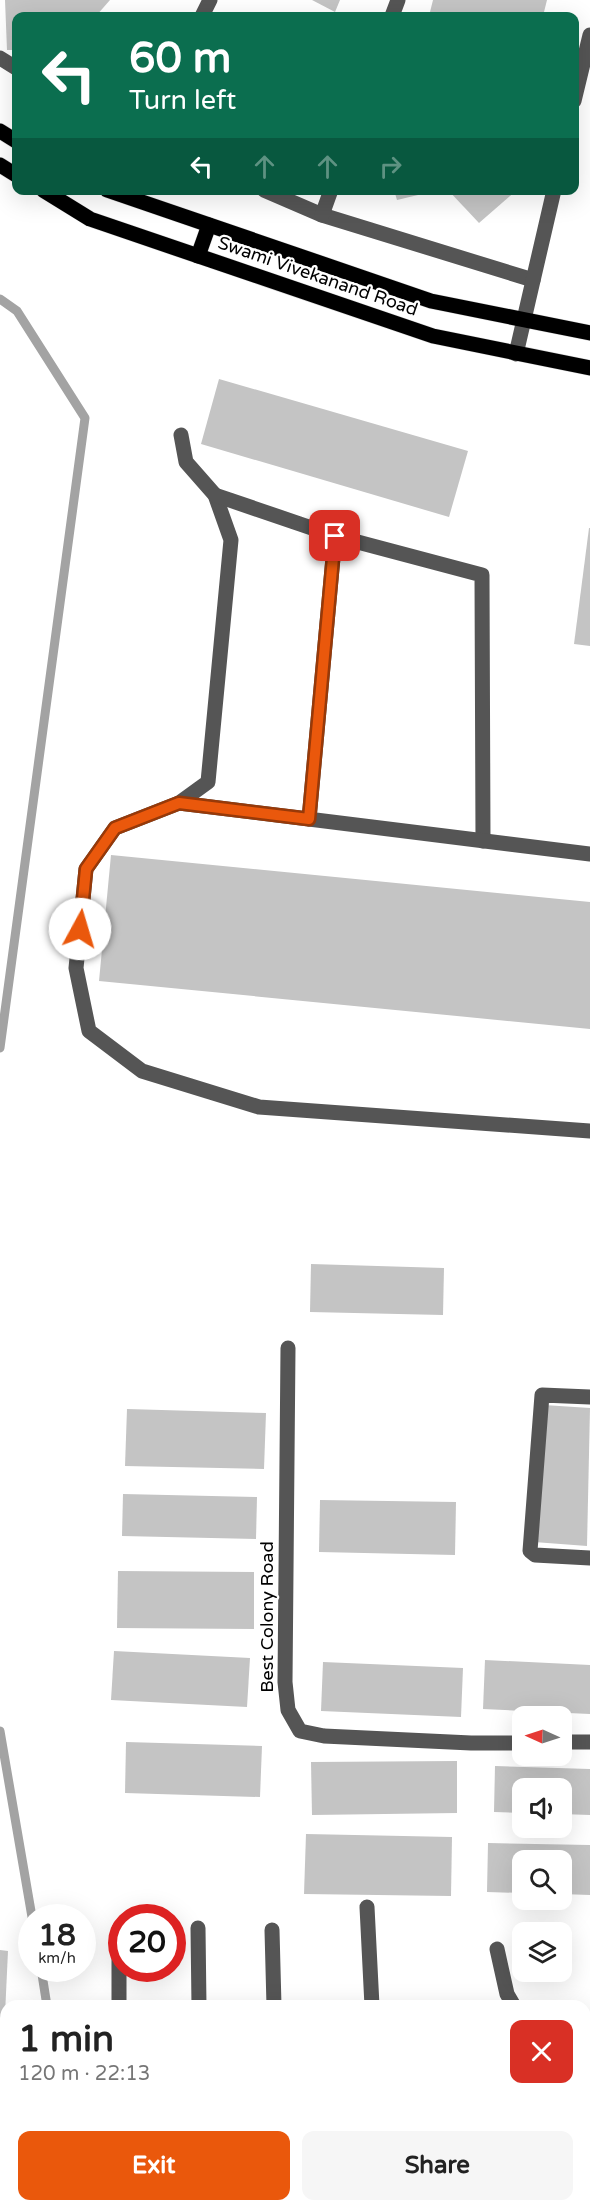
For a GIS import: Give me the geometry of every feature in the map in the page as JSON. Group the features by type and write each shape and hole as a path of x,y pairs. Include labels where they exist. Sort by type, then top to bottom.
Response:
{"main road":[{"name":"Swami Vivekanand Road","path":"51,195 90,219 432,336 590,368"},
{"name":"Swami Vivekanand Road","path":"122,195 431,301 590,333"},
{"path":"198,256 209,225"}],"street":[{"path":"579,80 590,35"},
{"path":"276,195 322,215 533,280"},
{"path":"322,215 329,195"},
{"path":"516,354 553,195"},
{"path":"181,435 186,462 215,495 231,540 208,782 179,803 115,828 86,869 76,969 90,1030 142,1071 259,1107 590,1131"},
{"path":"215,495 335,536 482,575 483,841"},
{"path":"309,819 335,536"},
{"path":"179,803 590,854"},
{"name":"Best Colony Road","path":"288,1348 285,1682 288,1710 300,1731 324,1736 512,1743"},
{"path":"590,1397 542,1395 530,1551 535,1555 590,1558"},
{"path":"572,1742 590,1742"},
{"path":"367,1907 372,2000"},
{"path":"198,1928 199,2000"},
{"path":"272,1930 274,2000"},
{"path":"497,1949 507,1994 510,2000"},
{"path":"119,1982 119,2000"}],"building":[{"path":"5,0 110,0 100,12 12,12 12,50 7,50"},
{"path":"312,0 340,0 335,12"},
{"path":"433,0 547,0 544,12 430,12"},
{"path":"396,195 418,195 397,200"},
{"path":"453,195 511,195 479,223"},
{"path":"219,379 468,451 449,517 201,444"},
{"path":"590,528 590,646 574,644"},
{"path":"111,855 590,902 590,1029 99,981"},
{"path":"311,1264 444,1268 443,1315 310,1312"},
{"path":"544,1405 590,1408 587,1546 534,1542"},
{"path":"127,1409 266,1413 264,1469 125,1466"},
{"path":"123,1494 257,1497 256,1539 122,1536"},
{"path":"320,1500 456,1502 455,1555 319,1552"},
{"path":"118,1571 254,1572 254,1629 117,1628"},
{"path":"114,1651 250,1658 247,1707 111,1700"},
{"path":"485,1660 590,1665 590,1714 572,1713 572,1706 512,1706 512,1710 483,1709"},
{"path":"323,1662 463,1668 461,1717 321,1711"},
{"path":"126,1742 262,1746 260,1797 125,1793"},
{"path":"457,1761 457,1813 312,1815 311,1762"},
{"path":"495,1766 590,1769 590,1815 572,1814 572,1778 512,1778 512,1813 494,1812"},
{"path":"306,1834 452,1837 451,1896 304,1894"},
{"path":"488,1843 590,1845 590,1895 572,1894 572,1850 512,1850 512,1893 487,1892"},
{"path":"0,1950 8,1951 6,2000 0,2000"}],"waterway":[{"path":"0,299 17,311 85,418 0,1048"},
{"path":"0,1731 30,1904"},
{"path":"43,1982 46,2000"}],"route":[{"path":"80,929 86,869 115,828 179,803 309,819 335,536"}]}
